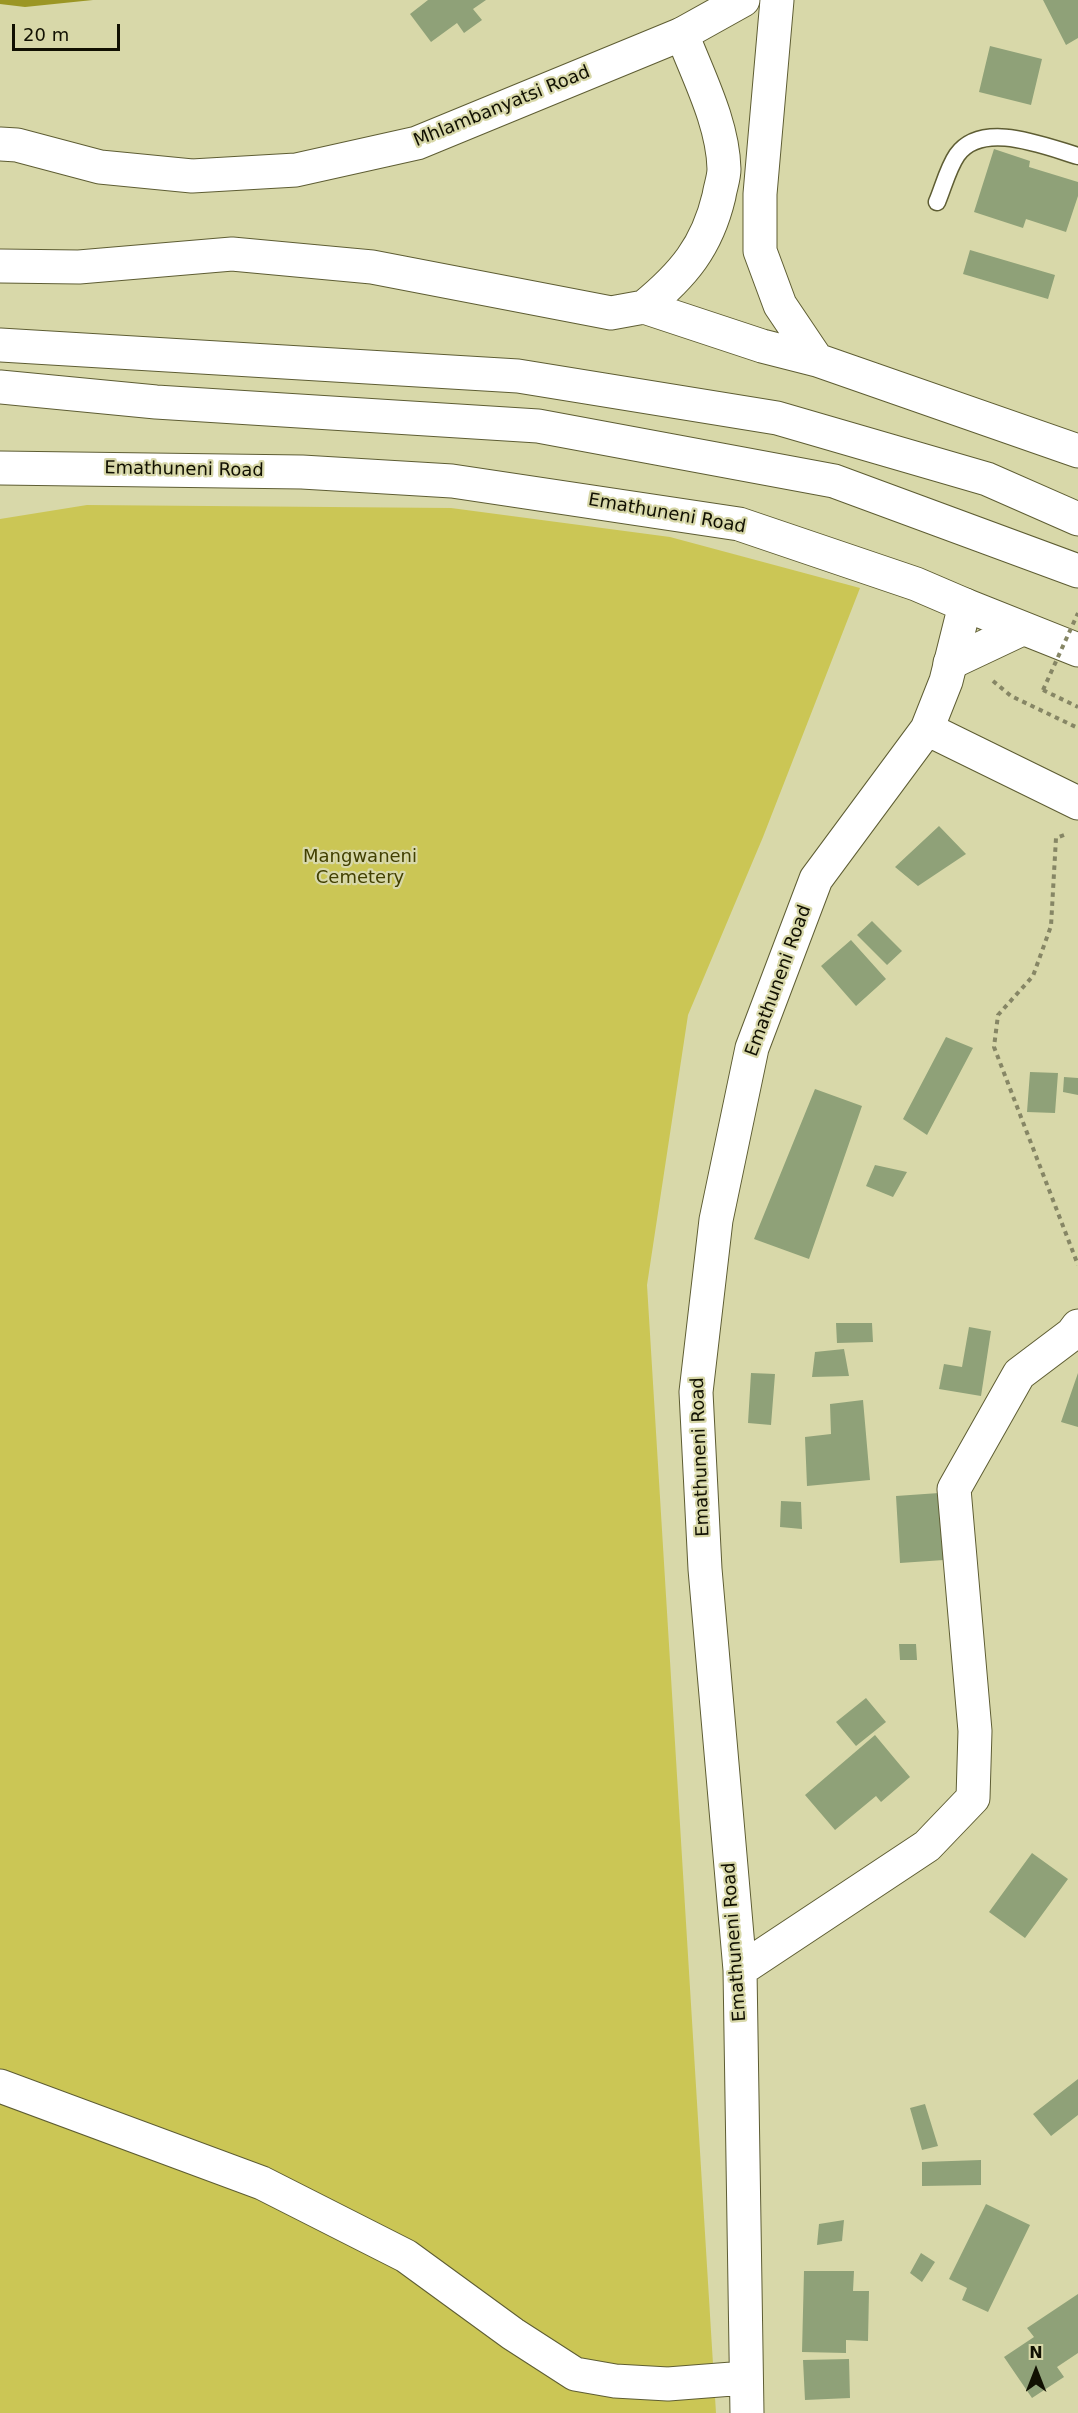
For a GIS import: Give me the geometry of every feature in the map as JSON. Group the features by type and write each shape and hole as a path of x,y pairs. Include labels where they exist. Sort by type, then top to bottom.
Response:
{"main road":[{"name":"Mhlambanyatsi Road","path":"0,144 17,145 100,167 192,176 296,170 417,143 682,34 742,0"},
{"path":"777,0 760,194 760,251 780,305 817,360"},
{"path":"644,307 671,285 693,261 714,218 724,170 717,126 682,34"},
{"path":"0,266 79,267 232,254 372,267 611,313 644,307 762,346 817,360 1078,451"},
{"path":"0,345 518,376 777,418 987,479 1078,519"},
{"path":"0,387 156,402 538,426 834,481 1078,571"},
{"name":"Emathuneni Road","path":"0,468 302,472 452,481 739,524 915,584 965,605 946,681 927,729 816,879 752,1048 716,1220 696,1392 705,1569 740,1970 747,2413"},
{"path":"965,605 1078,650"},
{"path":"950,663 1022,629"},
{"path":"927,729 1074,817"},
{"path":"740,1970 927,1846 973,1798 975,1731 954,1489 1019,1374 1072,1334 1078,1326"},
{"path":"0,2086 262,2183 406,2256 513,2334 575,2374 615,2381 668,2384 745,2378"}],"lane":[{"path":"936,202 957,155 973,141 1012,137 1078,156"}],"path":[{"path":"1078,613 1043,690 1078,707"},
{"path":"1011,696 1078,728"},
{"path":"1074,817 1056,838 1051,926 1033,976 998,1015 994,1047 1078,1265"}],"green space":[{"name":"Mangwaneni Cemetery","path":"87,505 451,508 670,537 860,588 763,837 688,1015 647,1285 716,2413 0,2413 0,519"}],"shaded area":[{"path":"0,0 93,0 25,7 0,4"}],"building":[{"path":"428,0 486,0 473,9 482,20 464,33 457,23 431,42 410,14"},
{"path":"1043,0 1078,0 1078,38 1066,45"},
{"path":"990,46 1042,59 1031,105 979,92"},
{"path":"994,149 1030,161 1029,167 1078,182 1078,196 1066,232 1026,219 1023,228 974,212"},
{"path":"970,250 1055,275 1048,299 963,274"},
{"path":"939,826 966,854 918,886 895,867"},
{"path":"872,921 902,951 887,965 857,935"},
{"path":"851,940 886,979 856,1006 821,966"},
{"path":"946,1037 973,1048 927,1135 903,1119"},
{"path":"1030,1072 1058,1073 1055,1113 1027,1112"},
{"path":"1064,1077 1078,1078 1078,1095 1063,1092"},
{"path":"815,1089 862,1106 809,1259 754,1239"},
{"path":"875,1165 907,1172 893,1197 866,1186"},
{"path":"836,1323 872,1323 873,1342 837,1343"},
{"path":"969,1327 991,1331 981,1396 939,1389 944,1364 962,1367"},
{"path":"844,1349 849,1376 812,1377 815,1352"},
{"path":"751,1373 775,1374 771,1425 748,1423"},
{"path":"1078,1373 1078,1427 1061,1422"},
{"path":"863,1400 870,1480 807,1486 805,1437 831,1434 830,1404"},
{"path":"939,1493 944,1560 900,1563 896,1496"},
{"path":"781,1501 801,1502 802,1529 780,1527"},
{"path":"899,1644 916,1644 917,1660 900,1660"},
{"path":"866,1698 886,1722 856,1746 836,1722"},
{"path":"875,1735 910,1777 881,1802 876,1796 835,1830 805,1795"},
{"path":"1032,1853 1068,1879 1025,1938 989,1912"},
{"path":"1078,2079 1078,2115 1051,2136 1033,2114"},
{"path":"925,2104 938,2146 922,2150 910,2108"},
{"path":"981,2160 981,2185 922,2186 922,2162"},
{"path":"986,2204 1030,2225 988,2312 962,2300 967,2288 949,2279"},
{"path":"844,2220 842,2241 817,2245 819,2224"},
{"path":"921,2253 935,2262 922,2282 910,2273"},
{"path":"804,2271 854,2271 853,2291 869,2291 868,2341 846,2340 846,2353 802,2352"},
{"path":"1078,2294 1078,2353 1057,2367 1064,2377 1032,2398 1004,2357 1034,2337 1027,2328"},
{"path":"849,2359 850,2398 805,2400 803,2360"}]}
